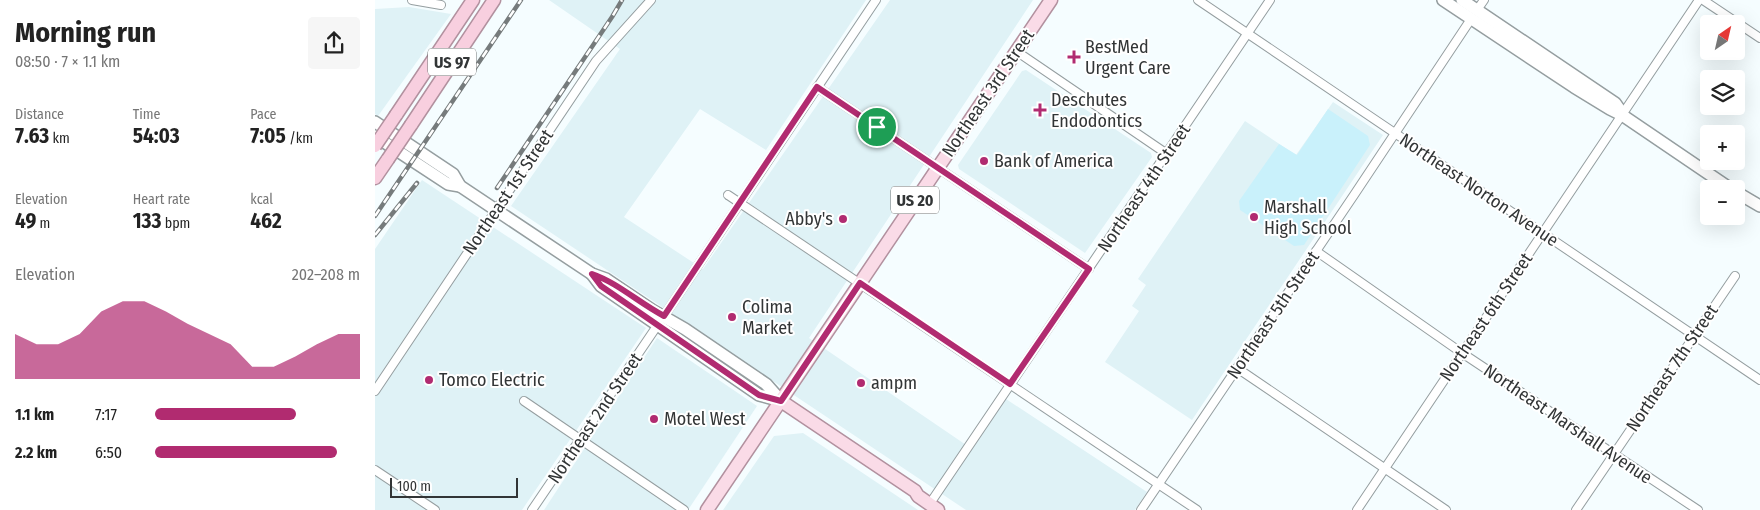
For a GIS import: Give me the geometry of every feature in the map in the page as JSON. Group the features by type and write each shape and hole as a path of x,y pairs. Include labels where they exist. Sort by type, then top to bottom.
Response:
{"highway":[{"name":"US 97","path":"375,146 473,0"},
{"name":"US 97","path":"375,178 494,0"}],"main road":[{"name":"Northeast 3rd Street","path":"707,510 1051,0"},
{"path":"1443,0 1474,14 1577,78 1615,103 1622,115 1718,180"},
{"path":"1462,0 1474,14"},
{"path":"375,122 448,184 460,186 592,274 606,279 652,310 661,321 766,384 781,401 915,491 918,496 932,506 948,510"},
{"path":"375,136 405,149"},
{"path":"1745,197 1760,206"}],"street":[{"path":"412,0 441,5"},
{"name":"Northeast 1st Street","path":"375,391 596,61 651,0"},
{"name":"Northeast 2nd Street","path":"532,510 877,0"},
{"name":"Northeast Norton Avenue","path":"1198,0 1760,380"},
{"name":"Northeast 4th Street","path":"932,506 1010,384 1270,0"},
{"name":"Northeast 5th Street","path":"1141,510 1484,0"},
{"name":"Northeast 6th Street","path":"1357,510 1699,0"},
{"path":"1703,0 1760,38"},
{"path":"1016,52 1167,154"},
{"path":"817,87 1089,269"},
{"path":"728,195 1197,510"},
{"name":"Northeast Marshall Avenue","path":"1316,251 1461,353 1698,510"},
{"name":"Northeast 7th Street","path":"1576,510 1735,276"},
{"path":"1237,368 1446,510"},
{"path":"524,401 684,510"},
{"path":"375,470 435,510"}],"shaded area":[{"path":"549,0 866,0 766,150 700,109 624,217 703,269 890,0 1033,0 809,338 972,449 1006,399 1147,492 1135,510 966,510 511,206 620,49"},
{"path":"409,7 451,14 378,116 375,114 375,9"},
{"path":"1026,70 1151,153 1152,157 1085,253 959,169 958,165 1022,71"},
{"name":"Marshall High School","path":"1333,102 1383,135 1192,420 1105,362 1139,311 1132,306 1146,285 1138,279 1245,121 1296,155"},
{"path":"1328,109 1368,136 1370,145 1304,245 1294,246 1240,210 1239,201 1279,144 1297,155"},
{"path":"422,180 646,328 522,510 375,510 375,249"},
{"path":"657,338 757,406 688,510 544,510"},
{"path":"803,433 918,510 723,510 774,436"}],"railway":[{"path":"375,216 521,0"},
{"path":"497,188 622,0"},
{"path":"375,235 417,183"}],"place":[{"name":"BestMed Urgent Care","path":"1074,57"},
{"name":"Deschutes Endodontics","path":"1040,110"},
{"name":"Bank of America","path":"984,161"},
{"name":"Marshall High School","path":"1254,217"},
{"name":"Abby's","path":"843,219"},
{"name":"Colima Market","path":"732,317"},
{"name":"Tomco Electric","path":"429,380"},
{"name":"ampm","path":"861,383"},
{"name":"Motel West","path":"654,419"}],"route":[{"path":"817,87 877,127 1089,269 1010,384 860,283 781,401 759,395 720,369 601,286 592,274 606,279 664,316 817,87"}]}
